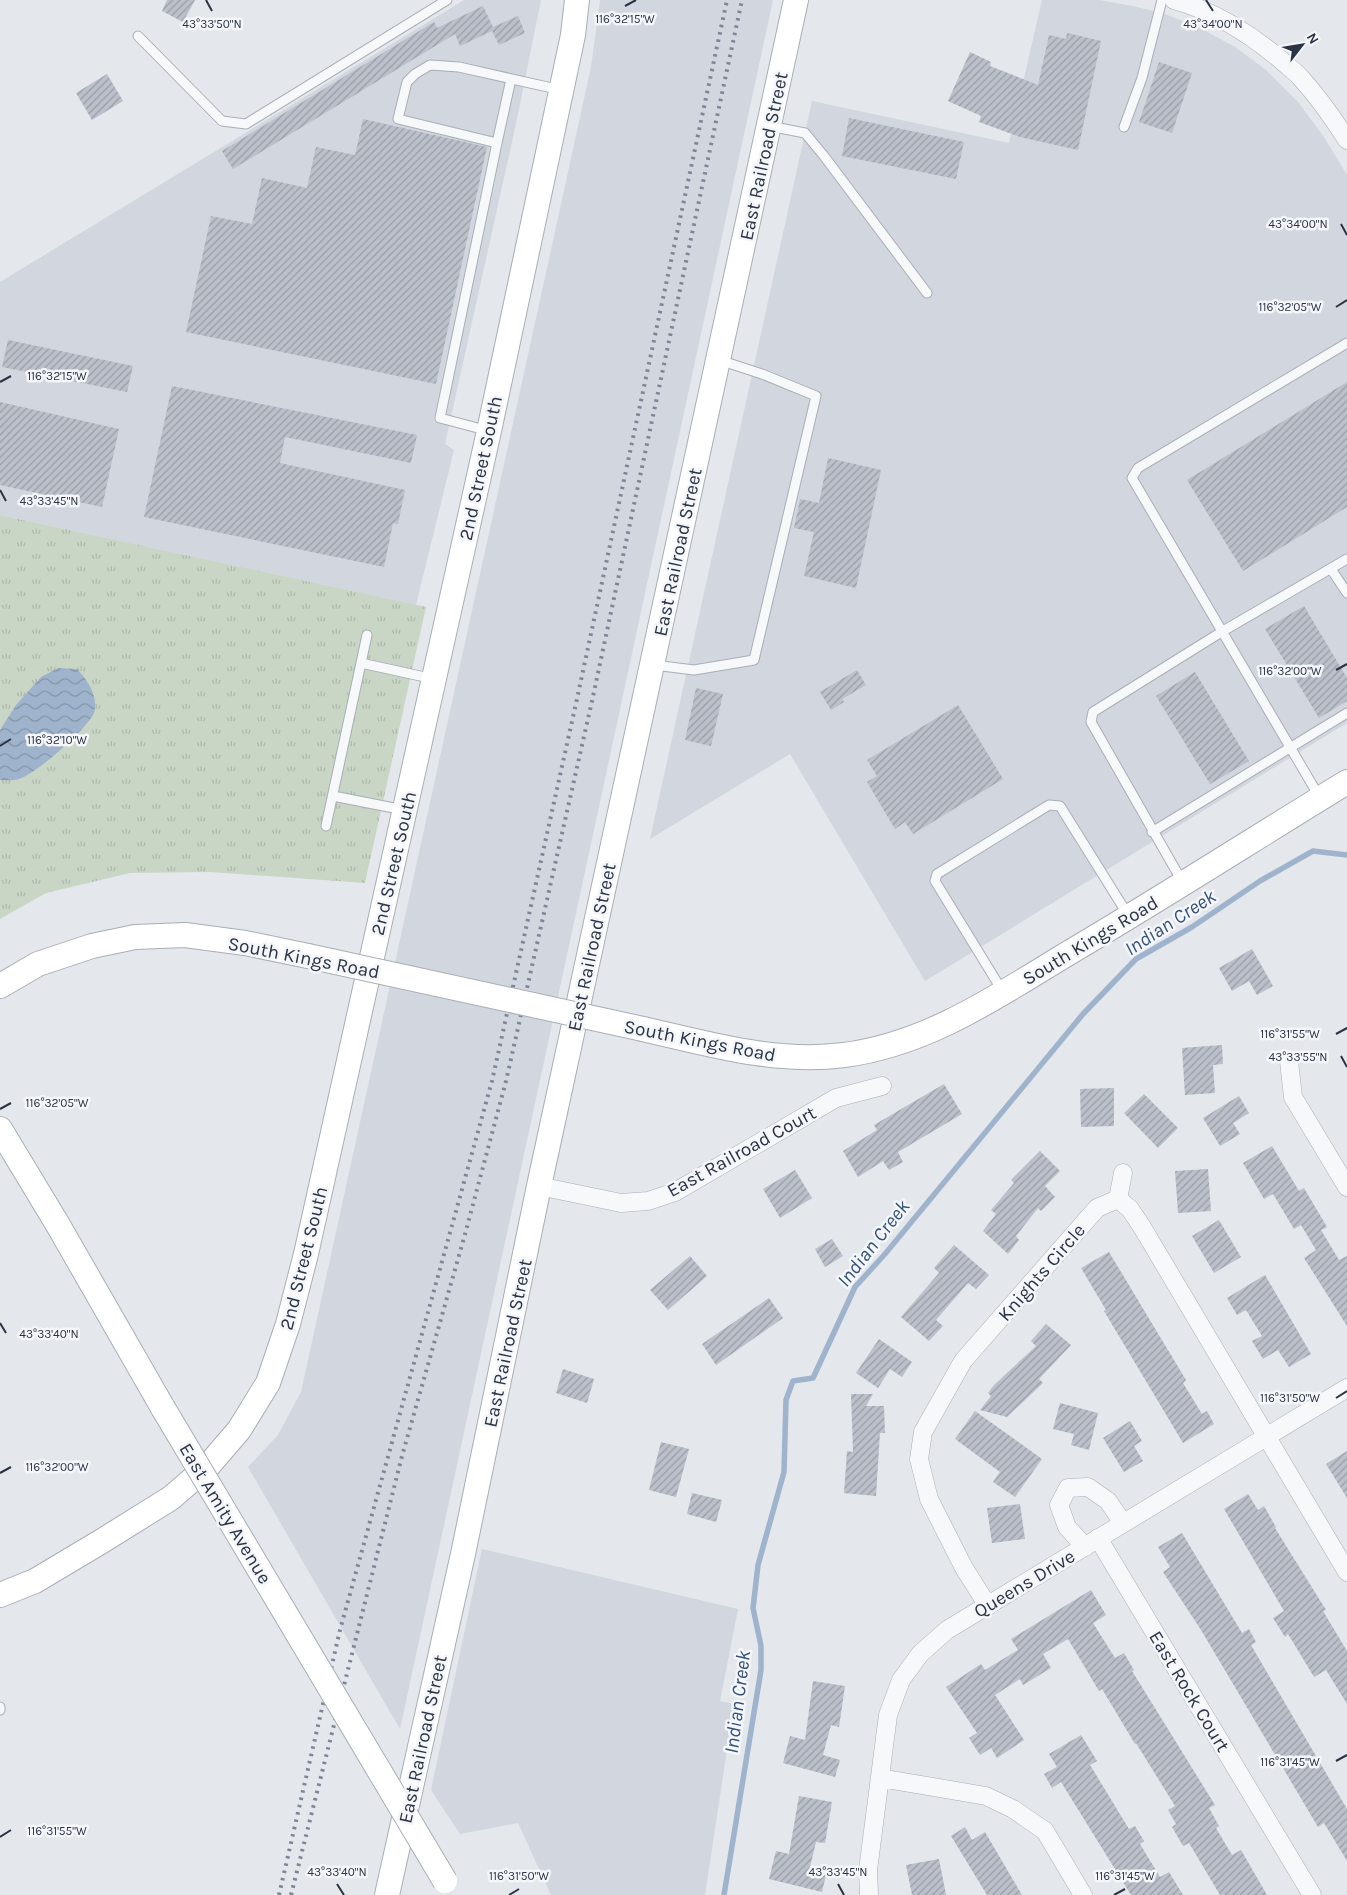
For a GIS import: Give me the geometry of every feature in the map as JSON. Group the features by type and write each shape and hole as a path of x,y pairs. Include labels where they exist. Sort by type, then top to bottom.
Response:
{"street":[{"name":"2nd Street South","path":"0,1595 35,1581 171,1498 208,1466 239,1430 268,1383 288,1324 306,1254 489,431 561,90 577,0"},
{"name":"East Railroad Street","path":"387,1895 465,1544 539,1186 796,0"},
{"path":"1174,0 1192,5 1234,25 1266,47 1300,76 1333,118 1347,140"},
{"name":"South Kings Road","path":"0,986 38,964 92,946 135,936 185,935 308,956 743,1052 796,1057 844,1055 898,1044 944,1026 1003,993 1129,917 1347,782"},
{"path":"1289,1061 1293,1097 1347,1187"},
{"name":"East Railroad Court","path":"539,1186 621,1203 648,1201 675,1192 836,1098 882,1086"},
{"name":"East Amity Avenue","path":"0,1129 58,1225 163,1408 449,1888"},
{"path":"1123,1173 1118,1199 1130,1209 1142,1227 1347,1572"},
{"name":"Knights Circle","path":"988,1606 964,1568 929,1499 920,1459 923,1432 963,1361 1097,1208 1118,1199"},
{"name":"Queens Drive","path":"869,1895 868,1870 888,1715 900,1680 920,1654 947,1630 1347,1388"},
{"path":"1091,1542 1067,1527 1059,1505 1068,1488 1088,1487 1108,1501 1123,1523"},
{"name":"East Rock Court","path":"1091,1542 1312,1895"},
{"path":"880,1778 986,1796 1013,1809 1044,1831 1083,1895"}],"lane":[{"path":"138,36 222,121 246,124 447,0"},
{"path":"1124,127 1145,68 1162,0"},
{"path":"497,143 398,120 407,82 415,74 430,65 459,67 561,90"},
{"path":"489,431 440,418 511,79"},
{"path":"769,126 805,133 927,293"},
{"path":"1320,798 1132,478 1138,468 1347,343"},
{"path":"652,665 694,670 754,660 816,396 762,374 718,360"},
{"path":"1183,883 1152,832 1091,722 1093,712 1223,631 1347,559"},
{"path":"1332,569 1347,593"},
{"path":"326,826 367,635"},
{"path":"361,663 434,679"},
{"path":"1152,832 1347,713"},
{"path":"333,796 405,810"},
{"path":"1003,993 935,881 937,874 1049,805 1060,806 1129,917"}],"shaded area":[{"path":"464,0 541,0 517,119 445,444 454,450 416,605 0,515 0,282"},
{"path":"600,0 773,0 400,1729 248,1467 278,1435 301,1392 591,67"},
{"path":"1042,0 1099,0 1133,6 1165,14 1200,28 1235,47 1266,70 1298,102 1324,137 1347,175 1347,723 925,981 790,754 650,839 812,101 1009,143"},
{"path":"482,1549 738,1609 720,1701 734,1704 705,1895 551,1895 518,1823 460,1834 431,1790"}],"green space":[{"path":"0,515 426,607 365,883 210,872 130,873 46,893 0,919"}],"water":[{"path":"58,668 77,669 81,673 91,689 95,701 94,713 72,740 37,769 17,780 0,780 0,730 16,705 41,677"}],"building":[{"path":"167,0 195,0 183,22 162,11"},
{"path":"483,6 493,27 518,16 525,33 499,45 492,31 460,46 455,34 233,169 222,151 434,22 437,28"},
{"path":"1067,33 1101,41 1078,150 1020,137 979,122 981,116 948,101 970,52 991,62 990,66 1038,85 1049,35 1066,39"},
{"path":"1159,62 1192,73 1172,133 1139,122"},
{"path":"107,74 123,101 92,120 76,93"},
{"path":"849,118 964,142 956,179 842,156"},
{"path":"363,119 487,147 436,384 186,332 211,216 252,224 262,178 307,188 316,147 355,155"},
{"path":"8,340 133,366 127,392 2,367"},
{"path":"1347,382 1347,507 1243,571 1187,480"},
{"path":"172,386 417,435 411,463 285,437 280,463 405,490 398,524 393,523 384,567 144,517"},
{"path":"0,402 119,429 102,507 0,485"},
{"path":"828,458 881,470 856,588 804,576 814,532 794,528 800,499 819,503"},
{"path":"1304,606 1347,678 1347,701 1319,718 1265,629"},
{"path":"857,670 866,685 842,699 844,702 831,710 820,692"},
{"path":"1195,672 1249,761 1210,784 1156,696"},
{"path":"696,688 723,694 711,746 685,740"},
{"path":"958,705 1003,779 913,834 905,822 895,829 867,782 877,776 867,760"},
{"path":"1252,949 1273,986 1257,995 1249,981 1232,991 1219,968"},
{"path":"1222,1045 1223,1064 1213,1065 1215,1093 1185,1095 1182,1048"},
{"path":"944,1084 962,1114 898,1152 903,1162 889,1170 883,1161 858,1177 843,1151 877,1130 874,1125"},
{"path":"1114,1088 1114,1126 1081,1127 1080,1089"},
{"path":"1144,1094 1178,1128 1158,1148 1124,1113"},
{"path":"1239,1096 1249,1113 1233,1123 1240,1134 1220,1146 1203,1118"},
{"path":"1272,1146 1299,1191 1304,1188 1327,1227 1321,1230 1339,1260 1347,1256 1347,1326 1304,1258 1316,1250 1301,1225 1294,1229 1273,1194 1264,1199 1243,1163"},
{"path":"1040,1151 1060,1171 1045,1186 1055,1197 1041,1211 1038,1208 1016,1236 1019,1240 1008,1254 983,1231 996,1214 991,1210 1014,1183 1011,1180"},
{"path":"1208,1169 1211,1211 1178,1213 1175,1171"},
{"path":"795,1170 812,1198 780,1218 763,1189"},
{"path":"1219,1220 1241,1257 1214,1273 1192,1236"},
{"path":"832,1239 843,1256 825,1267 815,1249"},
{"path":"954,1245 989,1275 976,1289 968,1283 936,1320 943,1326 929,1341 901,1317 939,1273 934,1268"},
{"path":"1109,1252 1186,1380 1183,1383 1202,1414 1207,1411 1214,1424 1183,1443 1104,1311 1106,1310 1081,1268"},
{"path":"690,1256 707,1276 668,1310 650,1290"},
{"path":"1265,1275 1311,1354 1289,1367 1278,1350 1263,1359 1252,1341 1262,1336 1246,1310 1237,1315 1227,1298"},
{"path":"769,1298 783,1318 716,1365 702,1344"},
{"path":"1046,1324 1071,1345 1039,1379 1043,1383 1007,1417 980,1410 991,1396 988,1393 994,1385 1036,1346 1031,1341"},
{"path":"879,1339 912,1362 902,1377 890,1369 878,1388 856,1373"},
{"path":"563,1369 594,1379 587,1403 556,1393"},
{"path":"851,1394 873,1394 866,1406 884,1406 885,1433 880,1433 876,1496 844,1493 847,1451 853,1452"},
{"path":"1060,1403 1098,1413 1089,1450 1071,1445 1074,1434 1053,1429"},
{"path":"975,1411 1042,1459 1015,1497 993,1482 1000,1472 955,1439"},
{"path":"1130,1421 1142,1441 1134,1446 1143,1461 1124,1472 1103,1438"},
{"path":"661,1442 689,1449 676,1497 649,1490"},
{"path":"1347,1451 1347,1498 1326,1464"},
{"path":"692,1493 722,1500 716,1522 687,1514"},
{"path":"1248,1494 1258,1510 1264,1506 1275,1528 1326,1610 1323,1611 1347,1651 1347,1704 1326,1670 1314,1677 1288,1634 1285,1637 1273,1618 1284,1611 1224,1509"},
{"path":"1020,1504 1025,1539 992,1543 987,1508"},
{"path":"1182,1533 1242,1633 1249,1629 1256,1642 1251,1645 1347,1809 1347,1861 1324,1823 1318,1827 1201,1630 1163,1572 1170,1567 1158,1547"},
{"path":"1091,1590 1106,1615 1093,1623 1115,1658 1124,1653 1134,1670 1132,1671 1215,1805 1209,1808 1219,1826 1216,1828 1232,1855 1241,1850 1267,1895 1220,1895 1189,1843 1183,1846 1172,1827 1176,1824 1168,1810 1175,1806 1102,1689 1099,1691 1068,1639 1043,1654 1051,1668 1023,1685 1020,1679 995,1695 1024,1740 997,1758 991,1748 980,1755 969,1738 977,1733 946,1687 981,1664 985,1670 1018,1650 1011,1639"},
{"path":"813,1681 845,1686 839,1727 831,1725 823,1755 840,1760 835,1777 783,1763 790,1736 805,1740"},
{"path":"1081,1735 1097,1761 1090,1765 1129,1829 1135,1826 1144,1841 1140,1844 1160,1877 1169,1872 1183,1895 1131,1895 1061,1782 1052,1788 1044,1774 1057,1767 1049,1754"},
{"path":"799,1796 832,1802 825,1843 816,1842 809,1871 826,1875 822,1892 769,1879 776,1851 789,1854"},
{"path":"965,1827 972,1840 985,1832 1022,1895 987,1895 951,1836"},
{"path":"939,1859 946,1895 912,1895 906,1865"}],"waterway":[{"name":"Indian Creek","path":"724,1895 761,1670 761,1646 753,1608 758,1565 784,1472 786,1400 793,1381 813,1378 855,1287 885,1254 1083,1014 1136,959 1192,927 1260,881 1313,851 1347,855"}],"railway":[{"path":"279,1895 340,1630 492,1081 577,699 727,0"},
{"path":"291,1895 402,1456 506,1081 592,701 742,0"}]}
